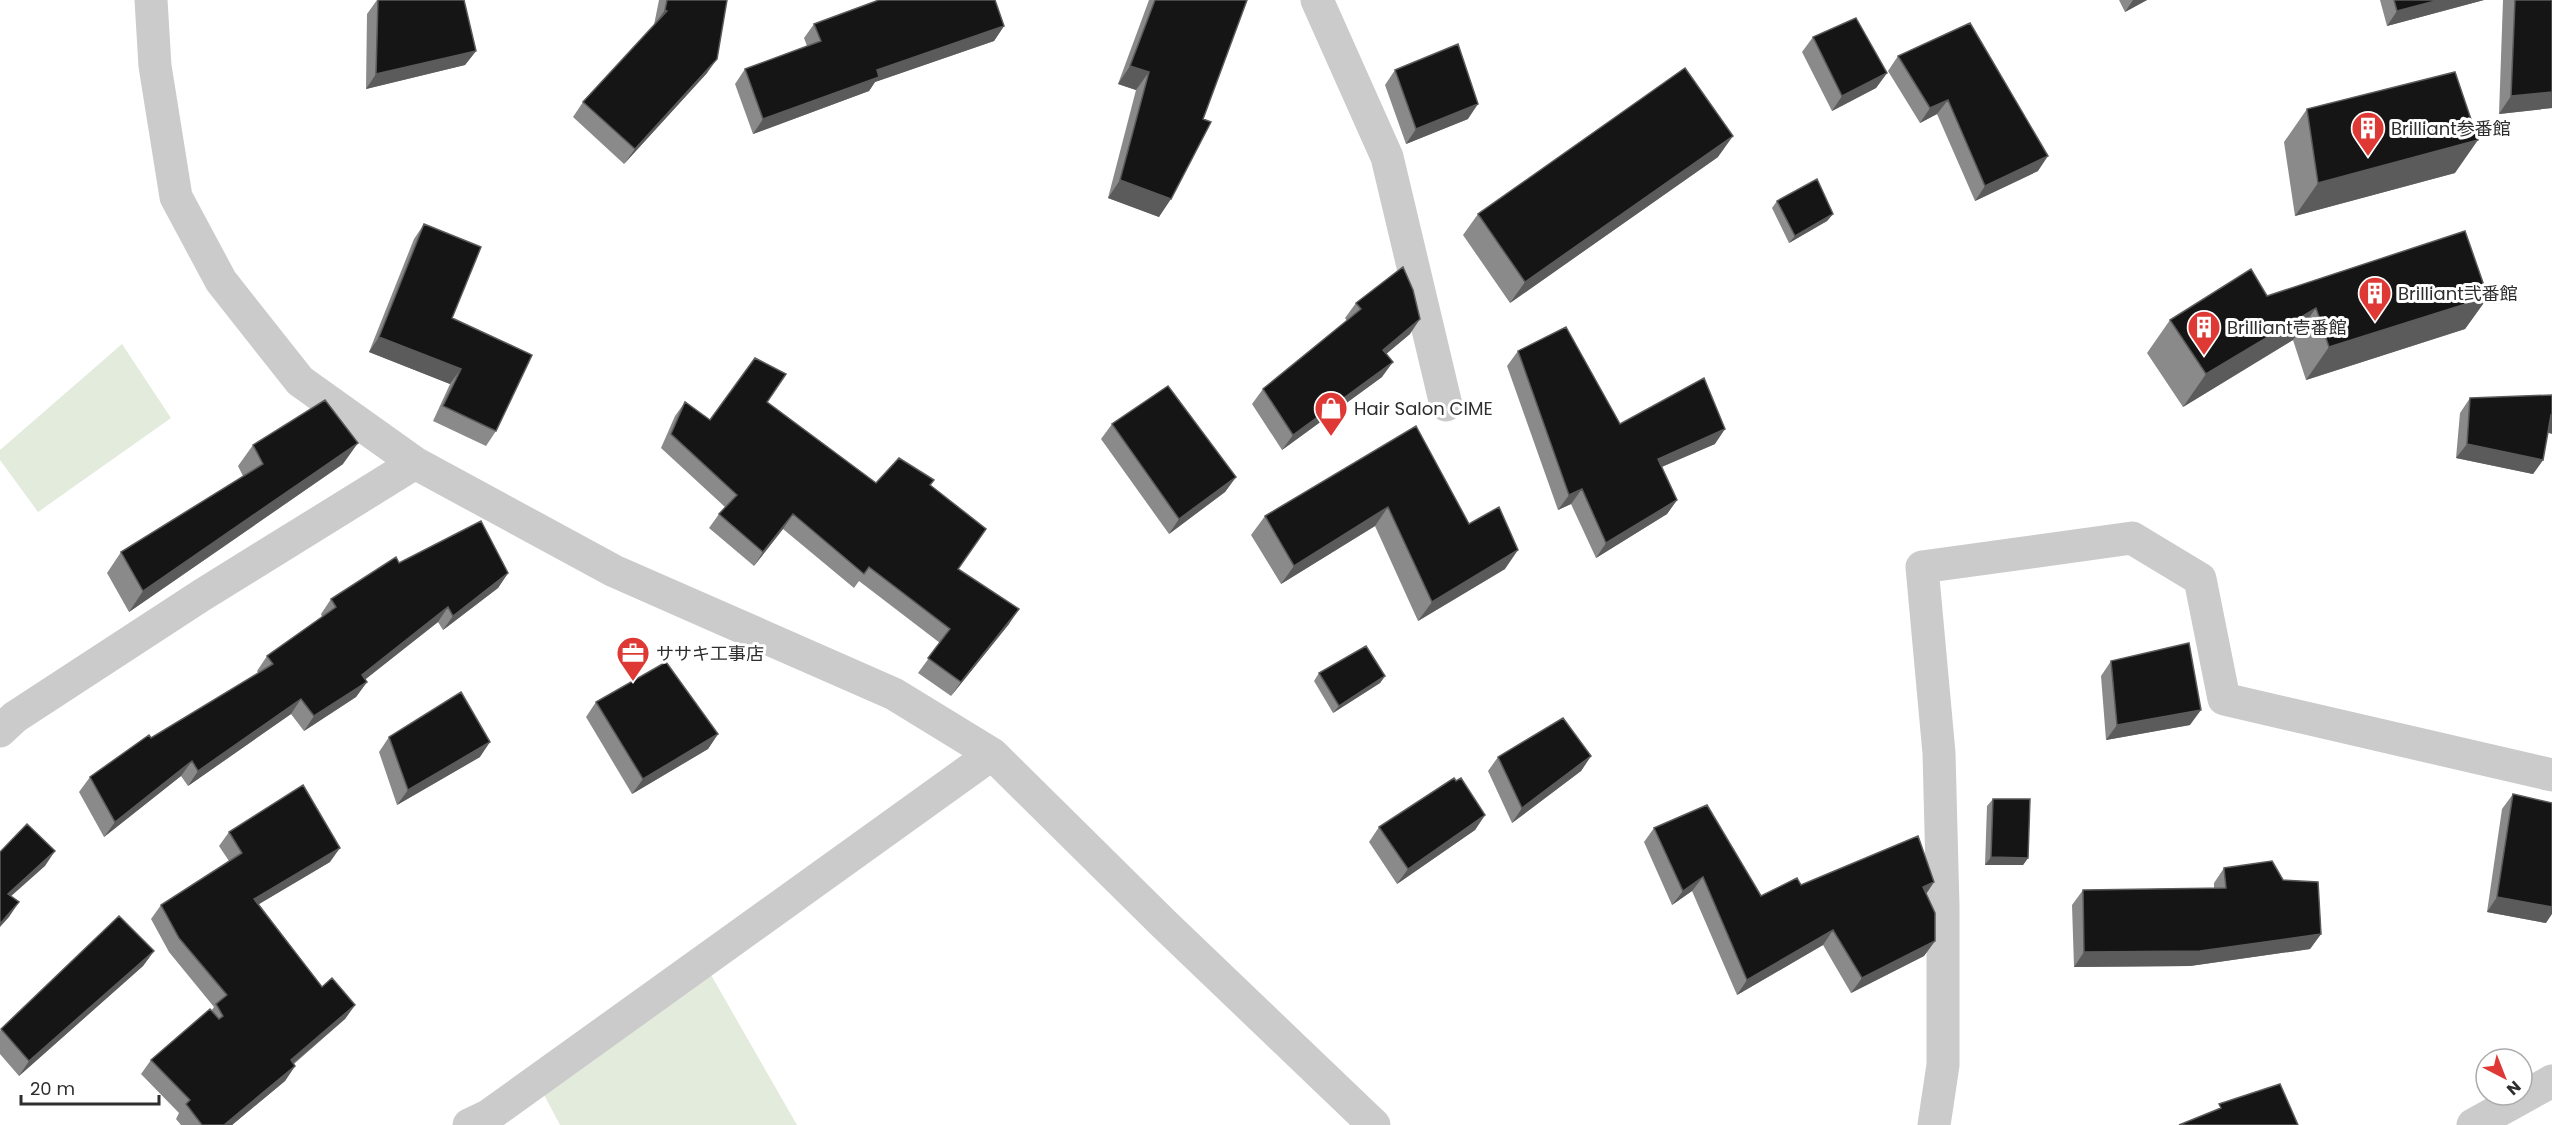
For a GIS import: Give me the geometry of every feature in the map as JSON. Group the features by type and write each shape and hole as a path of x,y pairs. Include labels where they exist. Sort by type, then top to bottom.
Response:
{"street":[{"path":"151,0 155,66 176,197 221,281 300,381 415,463 614,571 894,694 992,754 1163,923 1374,1125"},
{"path":"1317,0 1387,157 1446,405"},
{"path":"0,731 15,717 192,602 415,463"},
{"path":"1934,1125 1943,1065 1939,753 1922,567 2132,538 2200,579 2224,699 2552,775"},
{"path":"469,1125 497,1109 992,754"},
{"path":"2472,1125 2552,1082"}],"green space":[{"path":"122,344 171,418 38,512 0,460 0,450"},
{"path":"707,968 797,1125 560,1125 542,1091"}],"building":[{"path":"378,0 464,0 476,51 376,74"},
{"path":"667,0 727,0 717,59 635,149 583,102 667,11 665,10"},
{"path":"879,0 995,0 1004,26 877,70 879,77 763,119 745,69 821,41 814,24"},
{"path":"1155,0 1247,0 1203,119 1211,122 1171,199 1120,180 1149,72 1130,66"},
{"path":"2394,0 2439,0 2397,11"},
{"path":"2515,0 2552,0 2552,92 2511,96"},
{"path":"1856,18 1887,73 1842,96 1813,37"},
{"path":"1970,23 2048,156 1985,186 1948,100 1930,108 1898,56"},
{"path":"1458,44 1478,104 1416,129 1395,70"},
{"path":"1685,68 1733,136 1525,282 1478,214"},
{"path":"2455,72 2478,140 2318,183 2307,109"},
{"path":"1817,179 1833,214 1795,236 1777,201"},
{"path":"424,224 481,247 452,318 532,355 496,431 443,406 461,369 379,337"},
{"path":"2465,231 2488,297 2329,347 2316,308 2206,374 2170,320 2251,269 2267,296"},
{"path":"1403,267 1413,290 1420,319 1383,350 1393,362 1293,435 1263,389 1361,309 1356,303"},
{"path":"1566,327 1620,424 1704,378 1725,429 1658,459 1677,500 1606,543 1582,489 1569,495 1518,351"},
{"path":"755,358 786,374 767,402 876,483 899,458 934,480 930,485 986,529 958,569 1019,609 961,682 928,658 950,629 869,567 864,574 793,514 763,552 719,514 737,495 671,434 685,402 710,420"},
{"path":"1168,386 1236,477 1179,519 1112,424"},
{"path":"2552,395 2552,416 2543,460 2467,444 2470,398"},
{"path":"325,400 358,443 143,591 121,552 263,464 253,445"},
{"path":"1416,426 1469,524 1499,507 1518,550 1432,602 1388,507 1294,566 1265,516"},
{"path":"481,521 508,573 453,616 448,607 362,675 367,682 314,716 301,699 198,771 192,761 115,822 90,777 149,735 151,738 273,664 267,656 336,607 331,599 396,557 399,563"},
{"path":"2189,643 2201,710 2117,725 2111,661"},
{"path":"1366,646 1385,676 1339,706 1319,673"},
{"path":"666,662 718,734 643,779 596,702"},
{"path":"461,692 490,742 408,790 389,737"},
{"path":"1563,718 1591,756 1522,808 1498,757"},
{"path":"1454,778 1456,781 1461,778 1485,815 1408,869 1379,827"},
{"path":"303,785 340,848 254,899 322,987 332,978 355,1005 291,1060 295,1066 224,1125 202,1125 186,1104 190,1100 151,1060 210,1009 219,1019 223,1016 216,1004 227,995 179,938 161,905 242,853 229,832"},
{"path":"2513,794 2552,803 2552,907 2497,897"},
{"path":"1993,799 2030,799 2028,858 1991,857"},
{"path":"1707,805 1761,896 1797,878 1801,885 1918,836 1934,882 1923,887 1935,913 1935,941 1862,978 1833,930 1747,980 1703,877 1683,891 1654,828"},
{"path":"27,824 55,851 8,894 19,902 0,924 0,852"},
{"path":"2272,861 2283,880 2318,882 2321,934 2200,951 2084,952 2083,890 2226,888 2224,868"},
{"path":"119,916 154,951 29,1061 1,1029"},
{"path":"2280,1084 2298,1125 2179,1125 2221,1108 2219,1104"}],"place":[{"name":"Brilliant参番館","path":"2368,157"},
{"name":"Brilliant弐番館","path":"2375,322"},
{"name":"Brilliant壱番館","path":"2204,356"},
{"name":"Hair Salon CIME","path":"1331,437"},
{"name":"ササキ工事店","path":"633,682"}]}
